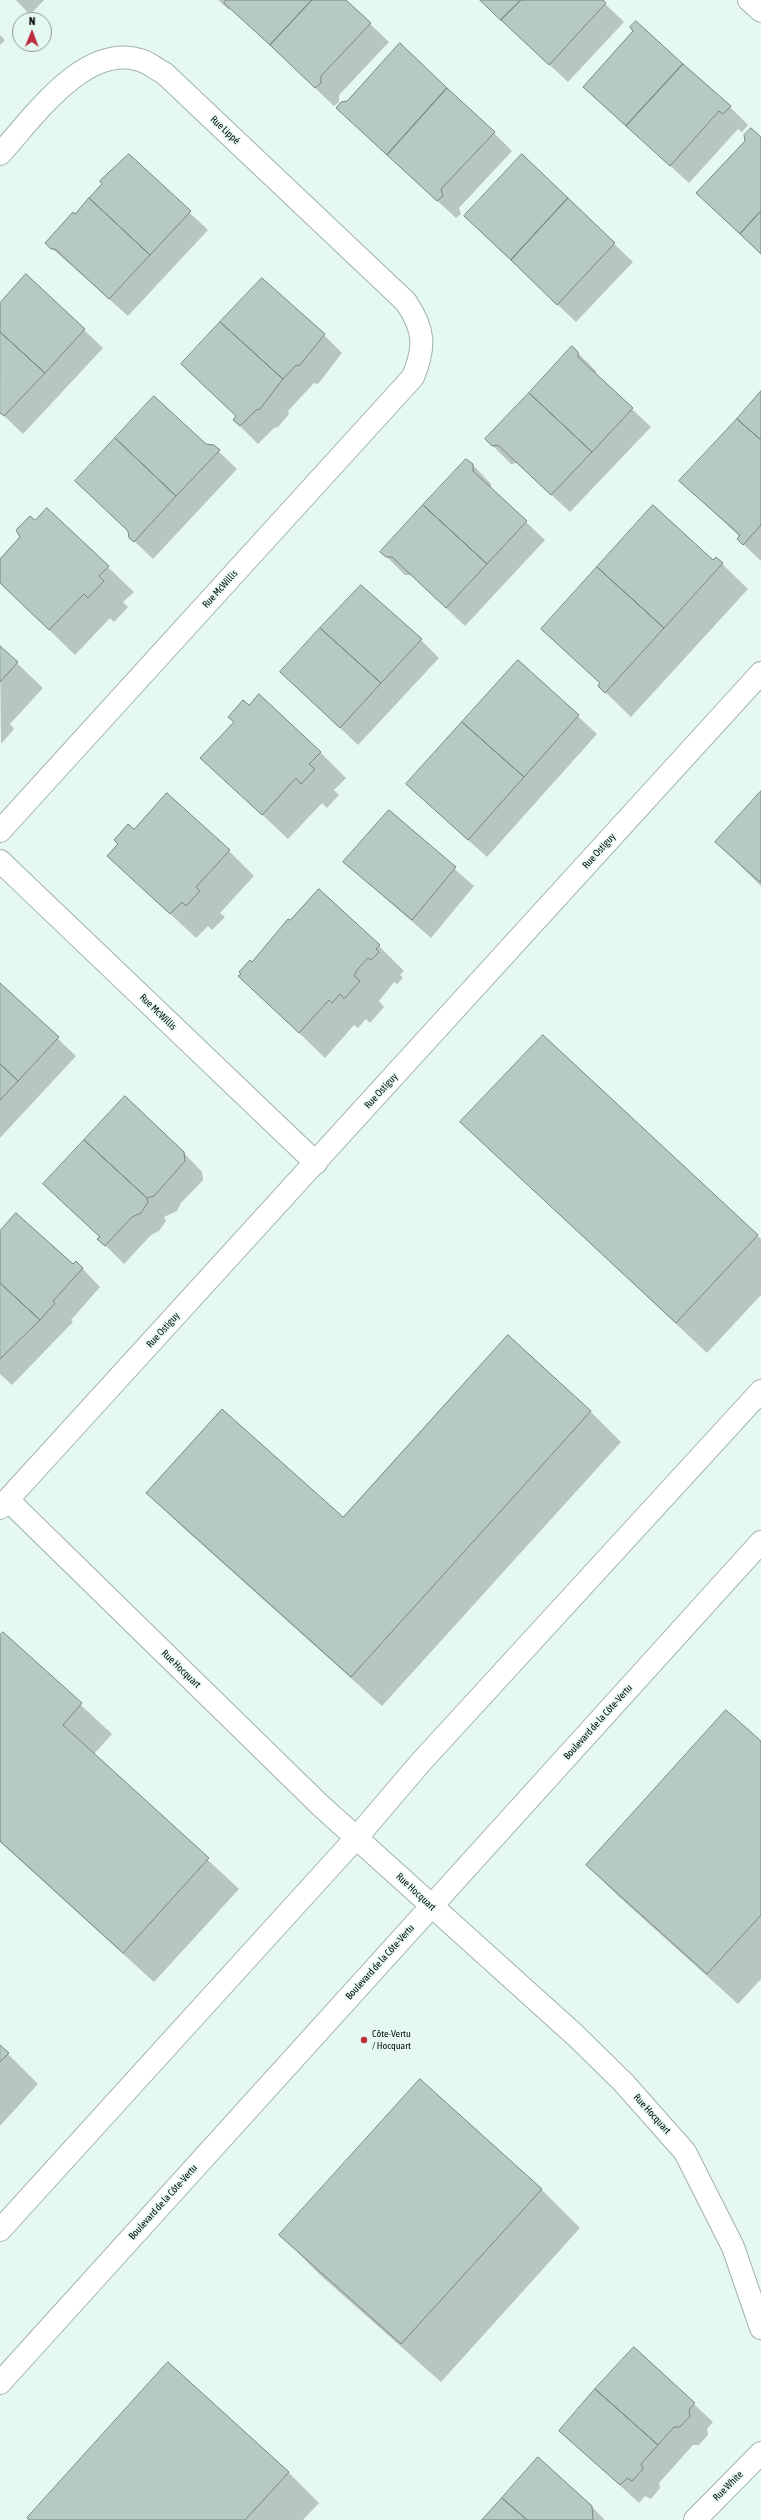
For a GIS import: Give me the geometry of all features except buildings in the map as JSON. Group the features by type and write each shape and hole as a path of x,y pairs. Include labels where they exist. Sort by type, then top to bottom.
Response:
{"street":[{"path":"749,0 761,11"},
{"name":"Rue Lippé","path":"0,154 61,88 85,67 113,57 140,60 164,73 406,302 418,320 422,337"},
{"name":"Rue McWillis","path":"0,831 413,377 421,358 422,337"},
{"name":"Rue Ostiguy","path":"4,1504 761,673"},
{"name":"Rue McWillis","path":"0,861 316,1163"},
{"path":"0,2230 357,1837 421,1762 761,1391"},
{"name":"Rue Hocquart","path":"4,1504 304,1789 431,1906 575,2035 623,2082 685,2152 733,2247 761,2328"},
{"name":"Boulevard de la Côte-Vertu","path":"0,2383 761,1542"},
{"name":"Rue White","path":"694,2520 761,2452"}],"place":[{"name":"Côte-Vertu / Hocquart","path":"364,2040"}]}
